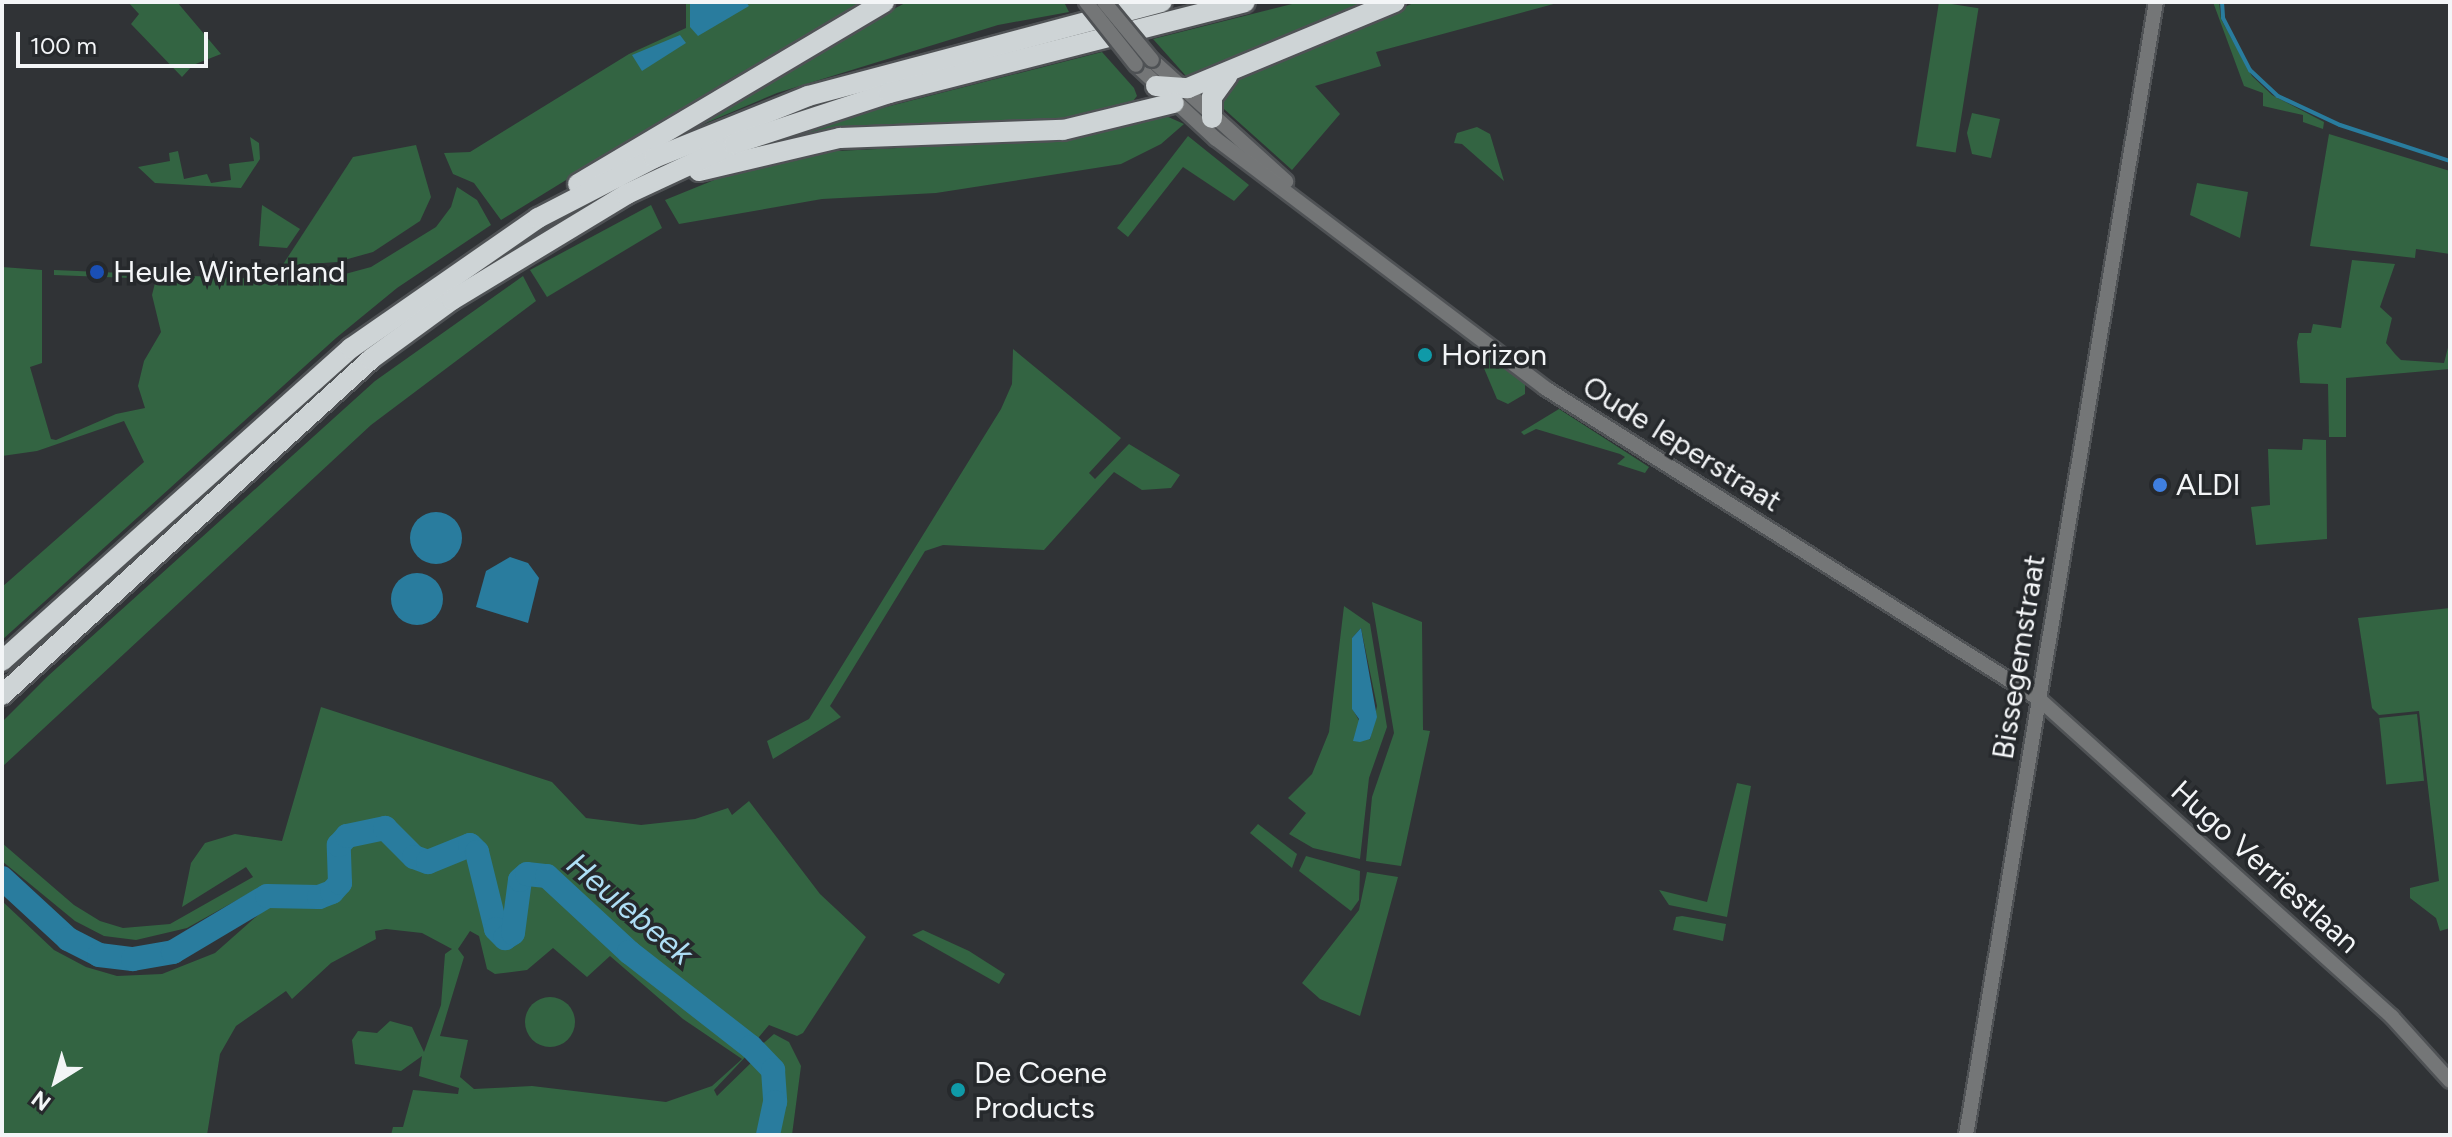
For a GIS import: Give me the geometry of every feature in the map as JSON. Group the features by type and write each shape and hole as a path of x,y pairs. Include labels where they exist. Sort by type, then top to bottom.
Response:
{"highway":[{"path":"538,218 562,193 884,2"},
{"path":"2,661 351,348 538,218 654,158 808,96 1162,2"},
{"path":"5,693 371,359 452,300 627,194 734,144 889,93 1245,2"},
{"path":"627,194 796,144 840,138 1036,132 1122,117 1395,2"},
{"path":"1208,120 1216,87 1231,72"},
{"path":"1122,117 1157,73 1177,96"}],"street":[{"path":"1086,2 1136,65 1157,73"},
{"path":"1104,2 1157,73"},
{"name":"Bissegemstraat","path":"1966,1135 2156,2"},
{"name":"Oude Ieperstraat","path":"1177,96 1315,209 1545,388 2039,699"},
{"name":"Hugo Verriestlaan","path":"2039,699 2373,999 2450,1081"}],"green space":[{"path":"128,2 177,2 221,54 193,65 182,77 131,24 139,14"},
{"path":"686,2 872,2 735,76 501,220 474,183 453,174 444,153 470,152 629,54 686,28"},
{"path":"907,2 1064,2 1069,12 998,25 777,93 642,150 768,75"},
{"path":"1300,2 1375,2 1197,78 1186,76 1153,39"},
{"path":"1416,2 1561,2 1376,52 1381,66 1315,86 1340,114 1292,170 1224,109 1221,98 1232,80"},
{"path":"1939,2 1979,8 1956,152 1916,146"},
{"path":"2213,2 2219,2 2221,19 2252,76 2272,95 2324,122 2323,129 2303,122 2303,115 2263,106 2263,93 2244,86"},
{"path":"1102,52 1134,88 1137,96 1129,106 1044,123 770,145 874,110"},
{"path":"1972,113 2000,119 1991,158 1972,154 1967,133"},
{"path":"1164,115 1184,124 1161,144 1121,164 936,193 822,199 679,224 665,200 756,163 817,152 1056,140"},
{"path":"1477,127 1490,134 1504,181 1462,144 1454,143 1457,133"},
{"path":"2329,134 2450,171 2450,254 2416,249 2415,258 2310,246"},
{"path":"1188,136 1249,185 1234,201 1183,167 1128,237 1117,228"},
{"path":"250,137 259,143 260,159 241,188 155,183 138,167 170,161 169,153 178,151 184,179 207,174 211,183 231,180 229,164 254,161"},
{"path":"416,145 431,197 420,221 373,252 337,262 282,266 353,157"},
{"path":"2197,183 2248,192 2240,238 2190,215"},
{"path":"457,187 477,200 491,225 397,288 336,338 2,640 2,587 144,462 124,421 37,451 2,456 2,267 42,270 42,363 30,367 51,439 56,440 116,414 145,408 138,386 144,361 161,332 152,295 156,279 54,275 54,270 284,280 334,277 371,267 436,227 451,207"},
{"path":"262,205 300,229 287,248 259,246"},
{"path":"651,205 662,228 547,297 530,270"},
{"path":"2352,260 2395,264 2380,307 2392,318 2386,343 2395,354 2401,360 2444,363 2450,340 2450,369 2346,378 2346,437 2329,437 2328,384 2300,383 2297,342 2299,333 2311,333 2313,324 2341,328"},
{"path":"523,276 536,301 371,425 2,767 2,722 48,676 375,381"},
{"path":"1475,347 1525,384 1525,394 1508,404 1497,399"},
{"path":"1013,349 1121,438 1089,473 1095,479 1129,444 1180,475 1171,488 1142,490 1114,472 1044,550 943,545 925,551 830,706 841,717 773,759 767,741 809,719 1001,409 1012,384"},
{"path":"1559,409 1649,467 1645,473 1617,464 1625,457 1620,454 1536,429 1524,435 1521,432"},
{"path":"2303,439 2326,440 2327,539 2256,545 2251,507 2270,505 2268,449 2302,450"},
{"path":"1372,602 1422,622 1423,730 1430,731 1401,866 1366,861 1372,797 1394,733"},
{"path":"1344,606 1370,624 1387,727 1369,778 1360,859 1313,848 1289,834 1306,813 1288,798 1312,774 1329,732","holes":["1361,628 1377,706 1370,740 1352,708 1352,638"]},
{"path":"2450,608 2450,928 2440,931 2436,918 2410,898 2410,888 2439,881 2419,711 2379,715 2372,708 2358,618"},
{"path":"321,707 552,782 586,818 641,825 695,819 728,808 732,815 749,801 820,894 866,937 803,1033 797,1036 769,1025 753,1044 538,869 518,876 511,924 502,927 493,907 483,854 473,842 424,857 388,822 359,827 336,837 331,850 336,881 327,888 255,890 187,928 136,940 104,936 75,921 2,861 2,843 74,905 100,921 123,928 170,924 253,877 246,867 182,907 191,863 205,843 235,834 282,841"},
{"path":"2417,714 2424,781 2386,785 2379,718"},
{"path":"1737,783 1751,786 1727,917 1669,905 1659,890 1707,902"},
{"path":"1258,824 1297,854 1292,868 1250,833"},
{"path":"384,832 410,859 424,865 468,853 500,943 510,943 515,937 528,879 552,886 649,973 749,1053 714,1090 717,1096 756,1058 768,1073 763,1135 391,1135 393,1127 403,1127 413,1090 458,1094 459,1088 419,1076 422,1056 401,1071 355,1064 352,1040 358,1031 377,1033 390,1021 412,1027 424,1052 441,1005 445,954 452,949 422,933 386,929 375,931 376,939 331,963 292,999 286,991 236,1026 220,1054 207,1135 2,1135 2,901 54,950 86,967 117,976 162,974 215,953 274,901 314,901 337,893 346,886 343,858 349,842","holes":["470,931 479,936 487,969 495,974 527,970 553,948 587,977 610,956 683,1019 742,1059 712,1086 666,1102 532,1086 474,1089 460,1077 468,1040 440,1036 464,957 458,949"]},
{"path":"1306,856 1360,871 1359,900 1351,911 1299,871"},
{"path":"1367,872 1398,877 1360,1016 1320,999 1302,983 1359,910"},
{"path":"1676,917 1726,924 1723,941 1673,930"},
{"path":"923,930 969,951 1005,974 999,984 912,935"},
{"path":"550,997 568,1004 575,1022 568,1040 550,1047 532,1040 525,1022 532,1004"},
{"path":"774,1034 789,1042 801,1066 792,1135 772,1135 779,1092 773,1067 757,1049"}],"water":[{"path":"690,2 746,2 749,6 698,36 690,27"},
{"path":"680,35 686,43 642,71 632,55"},
{"path":"436,512 454,520 462,538 454,556 436,564 418,556 410,538 418,520"},
{"path":"510,557 528,563 539,578 528,623 476,607 486,571"},
{"path":"417,573 435,581 443,599 435,617 417,625 399,617 391,599 399,581"},
{"path":"1361,628 1377,717 1370,739 1360,742 1353,741 1359,719 1352,709 1352,638"}],"waterway":[{"path":"2222,2 2223,18 2250,70 2278,96 2340,125 2450,161"},
{"name":"Heulebeek","path":"2,878 68,939 99,955 133,959 173,952 267,896 319,897 332,892 340,883 339,845 347,836 385,828 414,857 428,862 470,845 477,852 496,929 505,938 513,933 520,880 527,874 547,876 629,952 751,1047 773,1070 775,1102 768,1135"}],"place":[{"name":"Heule Winterland","path":"97,272"},
{"name":"Horizon","path":"1425,355"},
{"name":"ALDI","path":"2160,485"},
{"name":"De Coene Products","path":"958,1090"}]}
